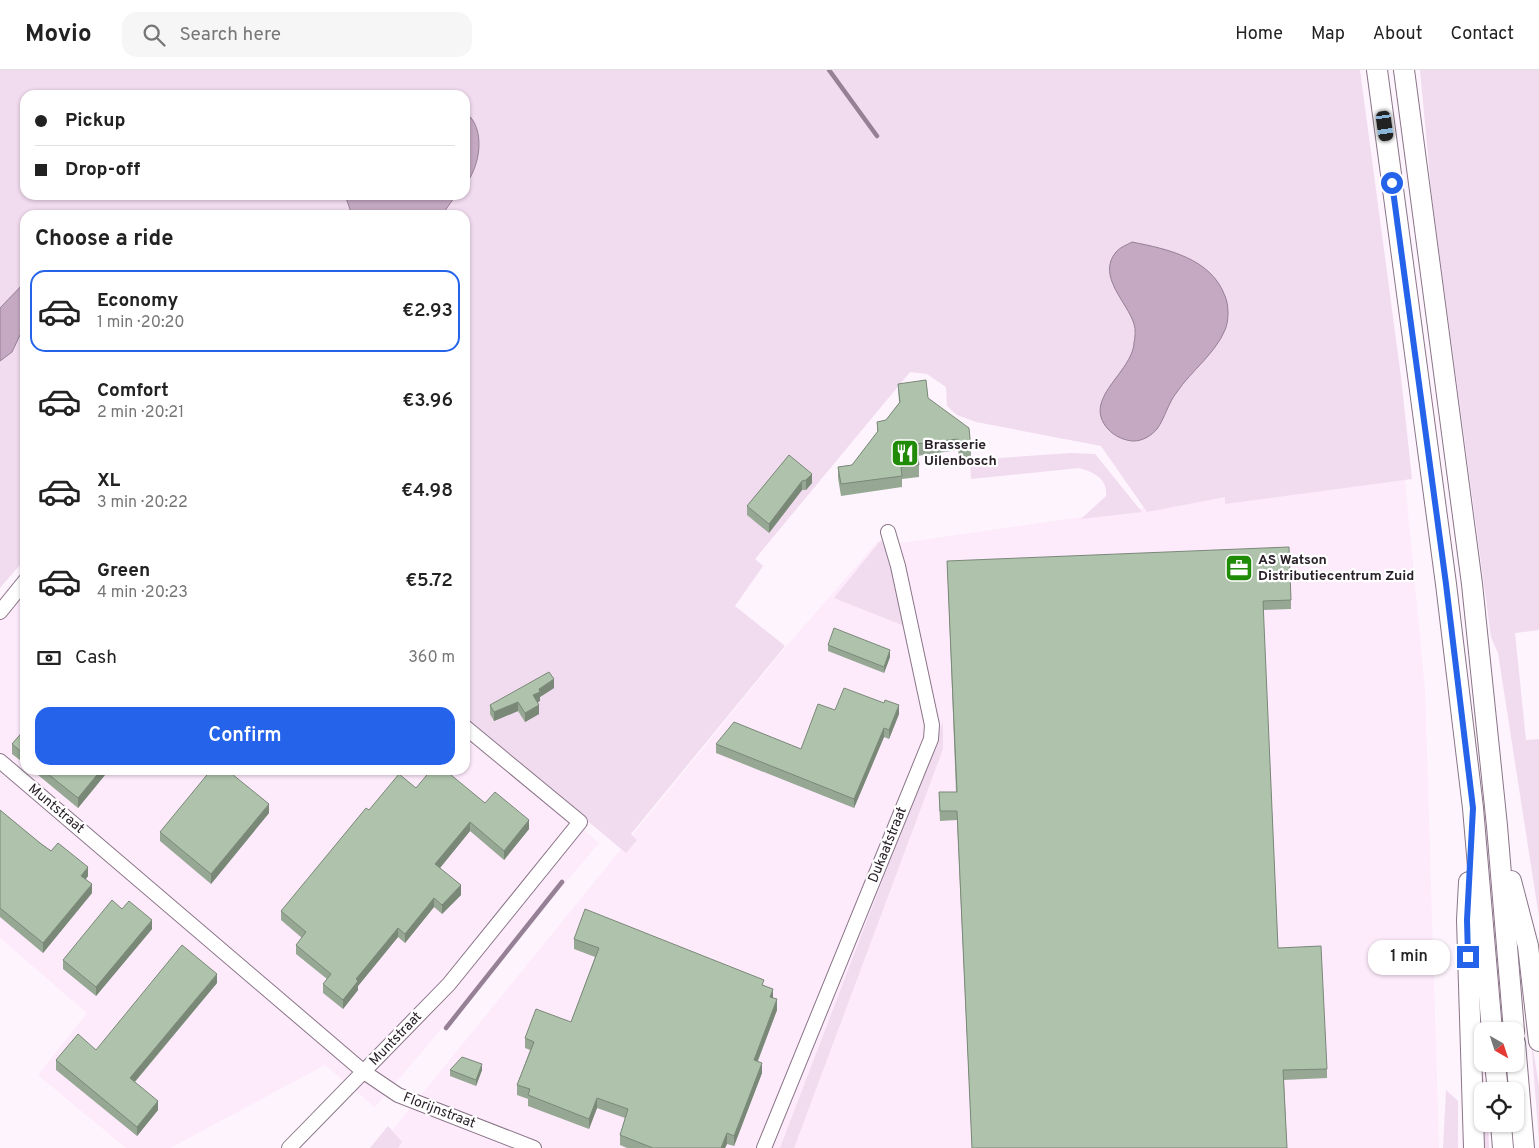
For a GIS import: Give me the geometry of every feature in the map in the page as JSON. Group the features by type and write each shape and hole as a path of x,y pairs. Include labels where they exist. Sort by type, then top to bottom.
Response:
{"highway":[{"path":"1377,70 1446,584 1473,808 1491,1022"},
{"path":"1404,70 1462,506 1497,826 1513,1022"},
{"path":"1473,808 1467,920 1474,1148"},
{"path":"1497,826 1528,946 1539,1041"},
{"path":"1517,1072 1524,1148"},
{"path":"1501,1132 1503,1148"}],"street":[{"name":"Dukaatstraat","path":"764,1148 931,739 932,725 898,566 888,532"},
{"path":"0,612 20,587"},
{"name":"Muntstraat","path":"0,761 364,1072 449,984 580,822 470,731"},
{"path":"289,1148 364,1072"},
{"name":"Florijnstraat","path":"364,1072 398,1095 534,1148"}],"shaded area":[{"path":"0,70 1360,70 1401,377 1412,479 1225,504 1225,497 1147,512 1101,446 976,422 957,415 947,406 946,387 927,374 910,372 755,559 763,566 735,606 785,646 631,834 637,840 626,853 470,723 470,210 20,210 20,565 0,588"},
{"path":"1420,70 1539,70 1539,630 1515,633 1526,740 1539,739 1539,917 1498,653 1491,637 1432,198"},
{"path":"470,117 479,137 479,148 470,177"},
{"path":"347,200 452,200 446,210 350,210"},
{"path":"1132,242 1173,252 1199,264 1218,283 1225,296 1228,313 1221,339 1174,396 1157,429 1147,437 1134,441 1123,439 1110,432 1101,418 1100,407 1110,386 1131,354 1134,343 1134,324 1111,280 1110,270 1111,261 1116,252"},
{"path":"20,287 20,335 12,352 0,361 0,308"},
{"path":"1071,453 1095,454 1142,512 1081,519 1106,496 1106,490 1102,480 1079,468 971,479 970,460"},
{"path":"1404,471 1425,690 1439,1148 378,1148 779,655 878,541 887,545"},
{"path":"881,540 889,552 907,627 834,598"},
{"path":"20,574 20,775 470,775 470,733 599,843 375,1107 325,1065 170,1148 126,1148 38,1075 87,1013 0,938 0,598"},
{"path":"943,722 943,749 794,1148 780,1148"},
{"path":"1475,983 1479,1022 1475,1022"},
{"path":"1531,1038 1539,1086 1539,1143"},
{"path":"1475,1072 1483,1072 1484,1082 1475,1082"},
{"path":"1446,1090 1458,1101 1458,1148 1443,1148"},
{"path":"388,1126 402,1142 398,1148 370,1148"},
{"path":"1475,1132 1488,1132 1489,1148 1475,1148"}],"building":[{"path":"926,380 928,398 969,428 971,449 960,451 958,439 916,444 919,465 901,467 902,476 841,484 838,467 852,465 878,431 877,422 886,420 900,402 898,384"},
{"path":"789,455 812,474 802,481 769,524 747,506"},
{"path":"1289,547 1291,600 1263,601 1278,948 1321,946 1327,1069 1283,1070 1287,1148 972,1148 957,811 940,811 939,792 957,792 947,561"},
{"path":"834,628 890,650 884,667 828,645"},
{"path":"549,672 554,679 539,689 540,692 533,695 539,705 525,713 518,702 494,712 490,705"},
{"path":"844,688 884,703 885,700 899,705 889,730 884,728 854,799 716,744 734,722 801,749 818,704 835,710"},
{"path":"20,735 20,751 12,744"},
{"path":"49,775 97,775 78,798"},
{"path":"207,775 233,775 269,804 211,874 160,832"},
{"path":"398,775 416,788 427,775 451,775 485,803 495,792 529,820 504,851 470,822 435,864 461,885 442,905 434,898 405,934 398,928 356,979 358,981 343,1000 323,984 331,974 296,945 306,932 281,911 366,808 369,810"},
{"path":"0,810 51,851 58,843 88,867 81,876 92,884 43,943 0,908"},
{"path":"112,900 122,909 129,901 152,920 96,987 63,960"},
{"path":"585,909 764,980 762,985 773,989 770,997 777,999 754,1060 762,1063 734,1136 727,1133 721,1148 653,1148 620,1135 628,1109 597,1098 589,1119 528,1095 530,1089 517,1085 534,1042 525,1038 536,1009 571,1022 599,948 574,939"},
{"path":"182,945 217,974 130,1078 158,1101 137,1127 56,1060 78,1034 96,1050"},
{"path":"462,1057 482,1064 476,1080 450,1070"}],"waterway":[{"path":"829,70 877,136"},
{"path":"446,1028 562,882"}],"place":[{"name":"Brasserie Uilenbosch","path":"905,453"},
{"name":"AS Watson Distributiecentrum Zuid","path":"1239,568"}],"route":[{"path":"1392,183 1446,584 1473,808 1467,920 1468,957"}]}
